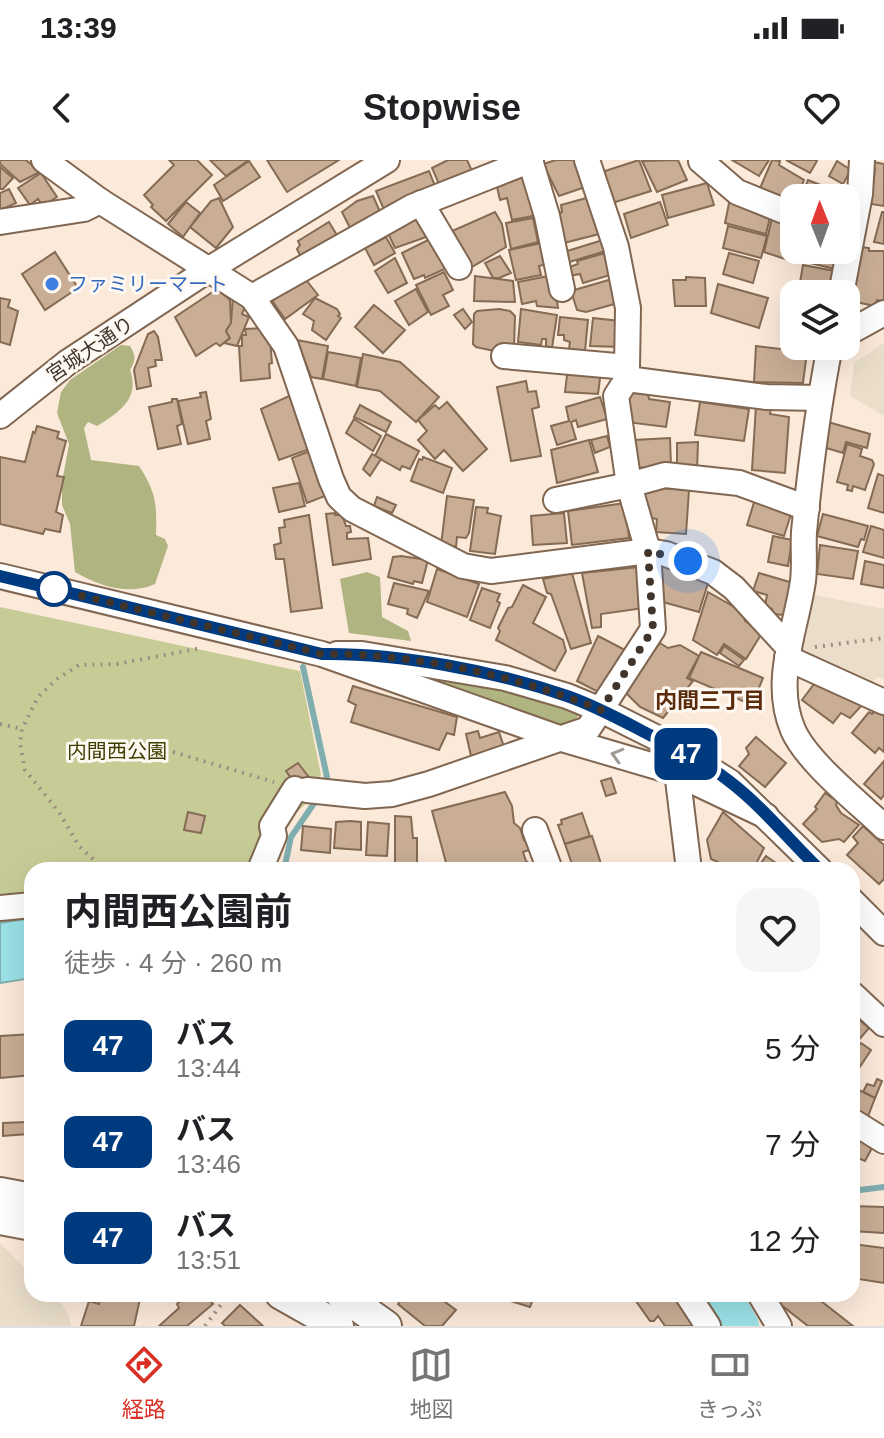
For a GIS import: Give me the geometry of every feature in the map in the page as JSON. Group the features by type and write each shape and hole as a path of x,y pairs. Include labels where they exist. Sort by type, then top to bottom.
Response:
{"main road":[{"path":"0,1193 24,1198"},
{"path":"0,1219 24,1224"},
{"path":"295,1302 338,1326"},
{"path":"352,1302 386,1326"}],"street":[{"path":"44,160 100,201 211,268 252,297 286,346 331,479 339,497 352,509 476,571 648,551 688,561 713,572 734,588 788,653 884,702"},
{"name":"宮城大通り","path":"0,416 68,362 211,268 387,160"},
{"path":"252,297 421,203 530,160 547,216 562,289"},
{"path":"263,862 274,836 272,826 301,790 365,796 392,794 588,729 653,629 648,551 629,485 616,396 627,373 628,308 616,247 587,160"},
{"path":"860,194 861,160"},
{"path":"701,161 737,192 780,209"},
{"path":"0,222 84,209 100,201"},
{"path":"421,203 459,267"},
{"path":"860,326 884,313"},
{"path":"504,356 766,397 820,398"},
{"path":"827,360 807,508 803,579 784,677 786,707 794,732 810,756 884,827"},
{"path":"556,500 665,475 739,483 807,508"},
{"path":"0,576 322,654 562,739 678,774 766,816"},
{"path":"322,654 362,654 493,675 567,696 601,710 671,745 730,782 812,862"},
{"path":"671,745 678,774 689,862"},
{"path":"535,830 547,862"},
{"path":"0,908 24,906"},
{"path":"860,909 884,933"},
{"path":"860,1002 884,1024"},
{"path":"860,1126 884,1141"},
{"path":"692,1302 708,1326"},
{"path":"765,1302 779,1326"}],"path":[{"path":"813,647 884,638"},
{"path":"96,862 79,846 59,812 25,770 20,743 22,729 38,697 57,679 79,665 117,664 202,648"},
{"path":"0,724 22,729"},
{"path":"173,752 301,790"},
{"path":"205,1326 223,1302"}],"shaded area":[{"path":"884,343 884,416 850,396 854,363"},
{"path":"815,595 884,609 884,679 878,677 869,686 801,657"},
{"path":"0,1243 24,1267 24,1302 61,1302 69,1315 71,1326 0,1326"}],"green space":[{"path":"121,345 130,346 134,355 130,370 130,396 120,410 105,421 97,426 88,422 84,428 91,460 139,466 152,491 156,506 156,535 165,539 168,546 155,584 135,589 114,588 75,572 70,524 62,505 62,482 69,444 57,413 61,392 70,380"},
{"path":"367,572 380,577 382,617 408,631 411,641 349,633 340,579"},
{"name":"内間西公園","path":"0,607 300,671 321,775 309,801 287,821 275,859 254,862 24,862 24,894 0,898"},
{"path":"363,661 498,682 581,713 575,720 556,727"}],"water":[{"path":"24,919 24,979 0,983 0,923"}],"building":[{"path":"0,160 26,160 40,172 20,182 0,164"},
{"path":"169,160 197,160 212,175 166,221 151,207 153,205 144,195 174,165"},
{"path":"210,160 249,160 226,176"},
{"path":"267,160 339,160 287,192"},
{"path":"448,160 467,160 472,171 439,184 432,168"},
{"path":"556,160 581,160 585,187 559,196 543,164"},
{"path":"639,160 651,191 609,204 602,172"},
{"path":"678,160 687,180 657,192 642,161"},
{"path":"732,160 769,160 759,176"},
{"path":"772,160 780,161 779,165 804,180 802,184 780,184 780,199 758,193"},
{"path":"786,160 815,160 817,161 810,173"},
{"path":"249,161 260,177 223,201 214,185"},
{"path":"837,161 851,170 843,184 829,176"},
{"path":"874,162 884,164 884,206 871,204"},
{"path":"0,167 13,178 3,189 0,189"},
{"path":"528,170 538,215 512,220 507,198 500,200 497,187"},
{"path":"429,171 437,191 385,212 376,191"},
{"path":"41,173 57,197 43,206 38,199 30,205 18,188"},
{"path":"707,183 714,205 668,218 662,195"},
{"path":"9,189 16,203 0,210 0,193"},
{"path":"373,196 381,214 351,230 342,212 357,201"},
{"path":"590,197 603,233 564,243 557,214 562,212 561,205"},
{"path":"219,198 233,227 216,248 190,227 211,201"},
{"path":"730,198 771,213 766,234 725,223"},
{"path":"186,202 200,213 183,237 168,224"},
{"path":"660,202 668,225 631,238 624,214"},
{"path":"495,212 502,224 506,247 470,268 450,232"},
{"path":"884,212 884,244 874,242"},
{"path":"773,214 780,216 780,257 764,252"},
{"path":"415,217 418,223 425,220 432,235 395,248 386,229"},
{"path":"533,218 538,242 511,249 506,223"},
{"path":"329,222 338,237 302,259 297,249 300,245 298,241"},
{"path":"728,226 767,236 761,258 723,248"},
{"path":"386,237 395,253 374,265 365,248"},
{"path":"432,238 449,267 425,278 424,275 414,279 402,253"},
{"path":"606,239 609,250 566,263 564,252"},
{"path":"546,242 551,263 539,266 541,275 516,280 509,250"},
{"path":"862,247 869,248 869,251 884,251 884,301 877,300 875,306 860,303 860,280 855,280"},
{"name":"ファミリーマート","path":"55,252 78,288 45,310 22,274"},
{"path":"609,252 610,275 583,283 580,274 569,276 567,268 578,264 577,261"},
{"path":"729,253 759,261 753,283 723,274"},
{"path":"500,256 511,273 493,278 485,263"},
{"path":"395,258 407,283 388,293 375,271"},
{"path":"814,264 836,264 835,269"},
{"path":"803,265 835,271 833,280 800,280"},
{"path":"444,272 453,290 443,295 449,306 431,315 416,285"},
{"path":"553,275 558,308 537,306 536,301 522,304 518,282"},
{"path":"303,276 318,295 285,319 273,302 275,296"},
{"path":"475,276 513,281 515,302 474,301"},
{"path":"686,277 705,278 706,306 675,306 673,280 686,280"},
{"path":"612,279 618,303 586,312 577,310 571,291"},
{"path":"718,284 768,298 759,328 711,313"},
{"path":"217,289 230,300 231,323 226,331 230,338 196,356 175,317"},
{"path":"416,289 428,312 409,325 395,301"},
{"path":"233,296 245,307 242,314 249,317 237,346 224,343 230,338 226,331 231,323"},
{"path":"0,298 10,300 8,307 18,311 10,345 0,342"},
{"path":"315,298 337,309 340,314 338,316 341,318 326,340 312,330 314,321 303,314"},
{"path":"374,305 405,330 383,353 355,327"},
{"path":"463,309 472,322 465,329 454,315"},
{"path":"499,309 510,311 515,316 514,349 499,352 476,347 473,344 474,314"},
{"path":"521,309 557,315 552,348 546,346 546,339 542,339 541,345 518,342"},
{"path":"560,317 588,320 585,351 569,349 570,342 564,340 564,335 558,335"},
{"path":"593,318 620,321 620,347 590,346"},
{"path":"264,328 270,339 270,378 241,381 239,346 242,346 242,335 246,335 245,329"},
{"path":"154,331 162,360 155,360 156,366 148,368 151,386 137,389 134,370 148,334"},
{"path":"297,340 328,346 322,379 311,377"},
{"path":"756,346 780,349 780,360 806,360 803,383 754,382"},
{"path":"328,352 361,358 356,386 323,379"},
{"path":"363,354 400,362 439,397 416,422 380,391 357,387"},
{"path":"568,367 601,371 598,394 565,392"},
{"path":"526,381 528,392 536,391 539,407 532,409 541,456 511,461 497,387"},
{"path":"206,392 211,419 206,421 210,439 188,444 178,401 201,397 200,393"},
{"path":"628,393 648,394 649,399 670,402 666,427 626,422"},
{"path":"291,395 310,449 279,460 261,409"},
{"path":"600,397 607,419 578,427 576,420 571,422 576,439 557,445 551,426 569,421 566,407"},
{"path":"172,399 177,399 182,424 177,426 181,444 158,449 149,407 172,402"},
{"path":"447,402 487,449 463,471 444,450 435,459 418,440 427,431 418,420 435,405 439,409"},
{"path":"700,402 749,409 744,441 695,435"},
{"path":"360,405 391,422 386,432 354,417"},
{"path":"756,406 771,408 770,414 789,417 785,473 752,470"},
{"path":"354,419 381,436 373,451 346,433"},
{"path":"828,422 870,434 867,448 846,442 843,453 823,447"},
{"path":"37,426 59,432 57,438 66,441 57,476 64,477 56,512 63,515 60,532 45,529 43,534 0,524 0,457 25,462"},
{"path":"386,434 419,451 410,469 402,466 400,470 375,456"},
{"path":"607,436 610,447 595,453 591,440"},
{"path":"670,438 671,466 634,468 634,440"},
{"path":"589,440 598,472 557,483 551,450"},
{"path":"698,442 697,471 677,471 677,443"},
{"path":"847,444 862,449 860,456 872,460 874,464 865,490 853,486 852,491 847,490 848,485 837,482"},
{"path":"310,451 325,496 307,503 292,458"},
{"path":"372,454 381,459 370,476 363,469"},
{"path":"423,457 452,468 443,493 411,481 419,459"},
{"path":"878,474 884,476 884,513 868,508"},
{"path":"299,483 305,506 279,512 273,488"},
{"path":"644,487 689,490 686,534 656,532 657,519 646,517"},
{"path":"447,496 474,500 469,533 466,538 457,537 456,547 441,545"},
{"path":"756,496 793,508 784,536 747,525"},
{"path":"377,497 396,505 392,513 374,506"},
{"path":"626,503 629,538 572,545 568,511"},
{"path":"476,507 488,508 487,513 501,516 495,554 470,551"},
{"path":"564,513 567,543 533,545 531,516"},
{"path":"326,514 342,515 346,526 350,526 347,539 368,538 371,559 333,565"},
{"path":"823,514 868,526 864,540 861,539 858,547 817,536"},
{"path":"309,515 322,608 291,612 284,559 276,559 274,545 281,543 279,528 285,527 284,520"},
{"path":"871,526 884,530 884,558 863,552"},
{"path":"773,536 792,540 788,566 768,562"},
{"path":"820,545 858,551 853,579 817,574"},
{"path":"393,557 428,560 422,583 414,581 413,584 388,577"},
{"path":"865,561 884,565 884,588 861,584"},
{"path":"659,564 708,583 699,612 659,601"},
{"path":"639,567 644,608 601,614 601,627 592,628 582,573"},
{"path":"437,569 479,584 467,617 427,602"},
{"path":"572,573 591,643 571,649 543,579"},
{"path":"759,573 793,583 783,615 774,614 772,609 765,606 767,595 753,591"},
{"path":"394,583 429,591 417,618 407,614 408,609 388,604"},
{"path":"523,585 546,597 533,623 563,640 566,651 555,671 496,640 500,631 498,628"},
{"path":"482,588 500,594 497,601 500,603 490,628 470,620"},
{"path":"708,592 743,612 745,621 762,633 746,659 724,644 717,655 693,640"},
{"path":"598,636 627,651 606,696 577,681"},
{"path":"660,643 668,648 680,645 699,656 687,678 693,681 663,718 640,707 627,694 626,686"},
{"path":"724,646 744,660 739,666 720,653"},
{"path":"701,652 763,678 752,705 689,678"},
{"path":"820,676 864,703 850,718 841,713 833,723 802,700"},
{"path":"353,686 457,717 454,735 447,733 439,750 351,722 356,705 348,701"},
{"path":"877,708 884,713 884,752 879,748 875,753 852,733 869,712 872,714"},
{"path":"478,731 480,738 499,732 504,747 471,756 466,734"},
{"path":"756,737 786,763 765,787 739,766 749,754 746,748"},
{"path":"884,761 884,795 881,799 864,784"},
{"path":"298,763 308,776 296,785 286,771"},
{"path":"611,778 616,793 606,796 601,781"},
{"path":"505,792 512,806 514,823 520,828 524,840 530,841 532,849 523,852 527,862 446,862 432,811"},
{"path":"825,793 837,801 841,813 859,825 844,842 839,839 822,842 803,824 817,809 815,807"},
{"path":"188,812 205,816 201,833 184,830"},
{"path":"723,812 764,848 757,862 718,862 711,859 707,840"},
{"path":"582,813 590,836 565,844 558,825 562,824 561,820"},
{"path":"395,816 411,817 413,838 417,838 417,862 395,862"},
{"path":"336,822 361,822 361,850 334,848"},
{"path":"368,822 389,824 387,856 366,855"},
{"path":"303,826 331,829 330,853 301,850"},
{"path":"863,826 884,845 884,879 879,884 860,867 860,862 855,862 847,855 858,843 853,837"},
{"path":"592,836 600,862 571,862 565,844"},
{"path":"860,1021 869,1028 860,1039"},
{"path":"24,1034 24,1076 0,1078 0,1036"},
{"path":"860,1044 871,1050 860,1067"},
{"path":"877,1079 882,1081 875,1098 863,1092 867,1084 874,1086"},
{"path":"860,1090 875,1098 867,1119 860,1116"},
{"path":"24,1122 24,1134 3,1136 3,1123"},
{"path":"860,1136 871,1142 869,1146 872,1148 865,1161 860,1159"},
{"path":"860,1206 884,1207 884,1233 860,1232"},
{"path":"860,1245 884,1248 884,1283 860,1279"},
{"path":"89,1302 139,1302 134,1326 81,1326"},
{"path":"445,1302 456,1310 442,1326 425,1326 398,1304"},
{"path":"514,1302 532,1302 530,1307"},
{"path":"637,1302 687,1302 706,1326 665,1326 658,1316 650,1321"},
{"path":"777,1302 822,1302 853,1326 808,1326"},
{"path":"177,1304 213,1304 187,1326 159,1326 179,1308"},
{"path":"240,1305 263,1326 225,1326 222,1323"}],"waterway":[{"path":"303,667 327,777 323,785"},
{"path":"286,862 291,837 317,799"},
{"path":"860,1190 884,1187"},
{"path":"728,1302 741,1326"}],"bus line":[{"name":"47","path":"0,576 322,654 362,654 455,668 505,678 567,696 601,710 703,763 730,782 812,862"}],"place":[{"name":"ファミリーマート","path":"52,284"}],"district":[{"name":"内間三丁目","path":"710,700"}],"route":[{"path":"54,589 322,654 362,654 505,678 567,696 601,710 653,629 648,551 688,561"}]}
